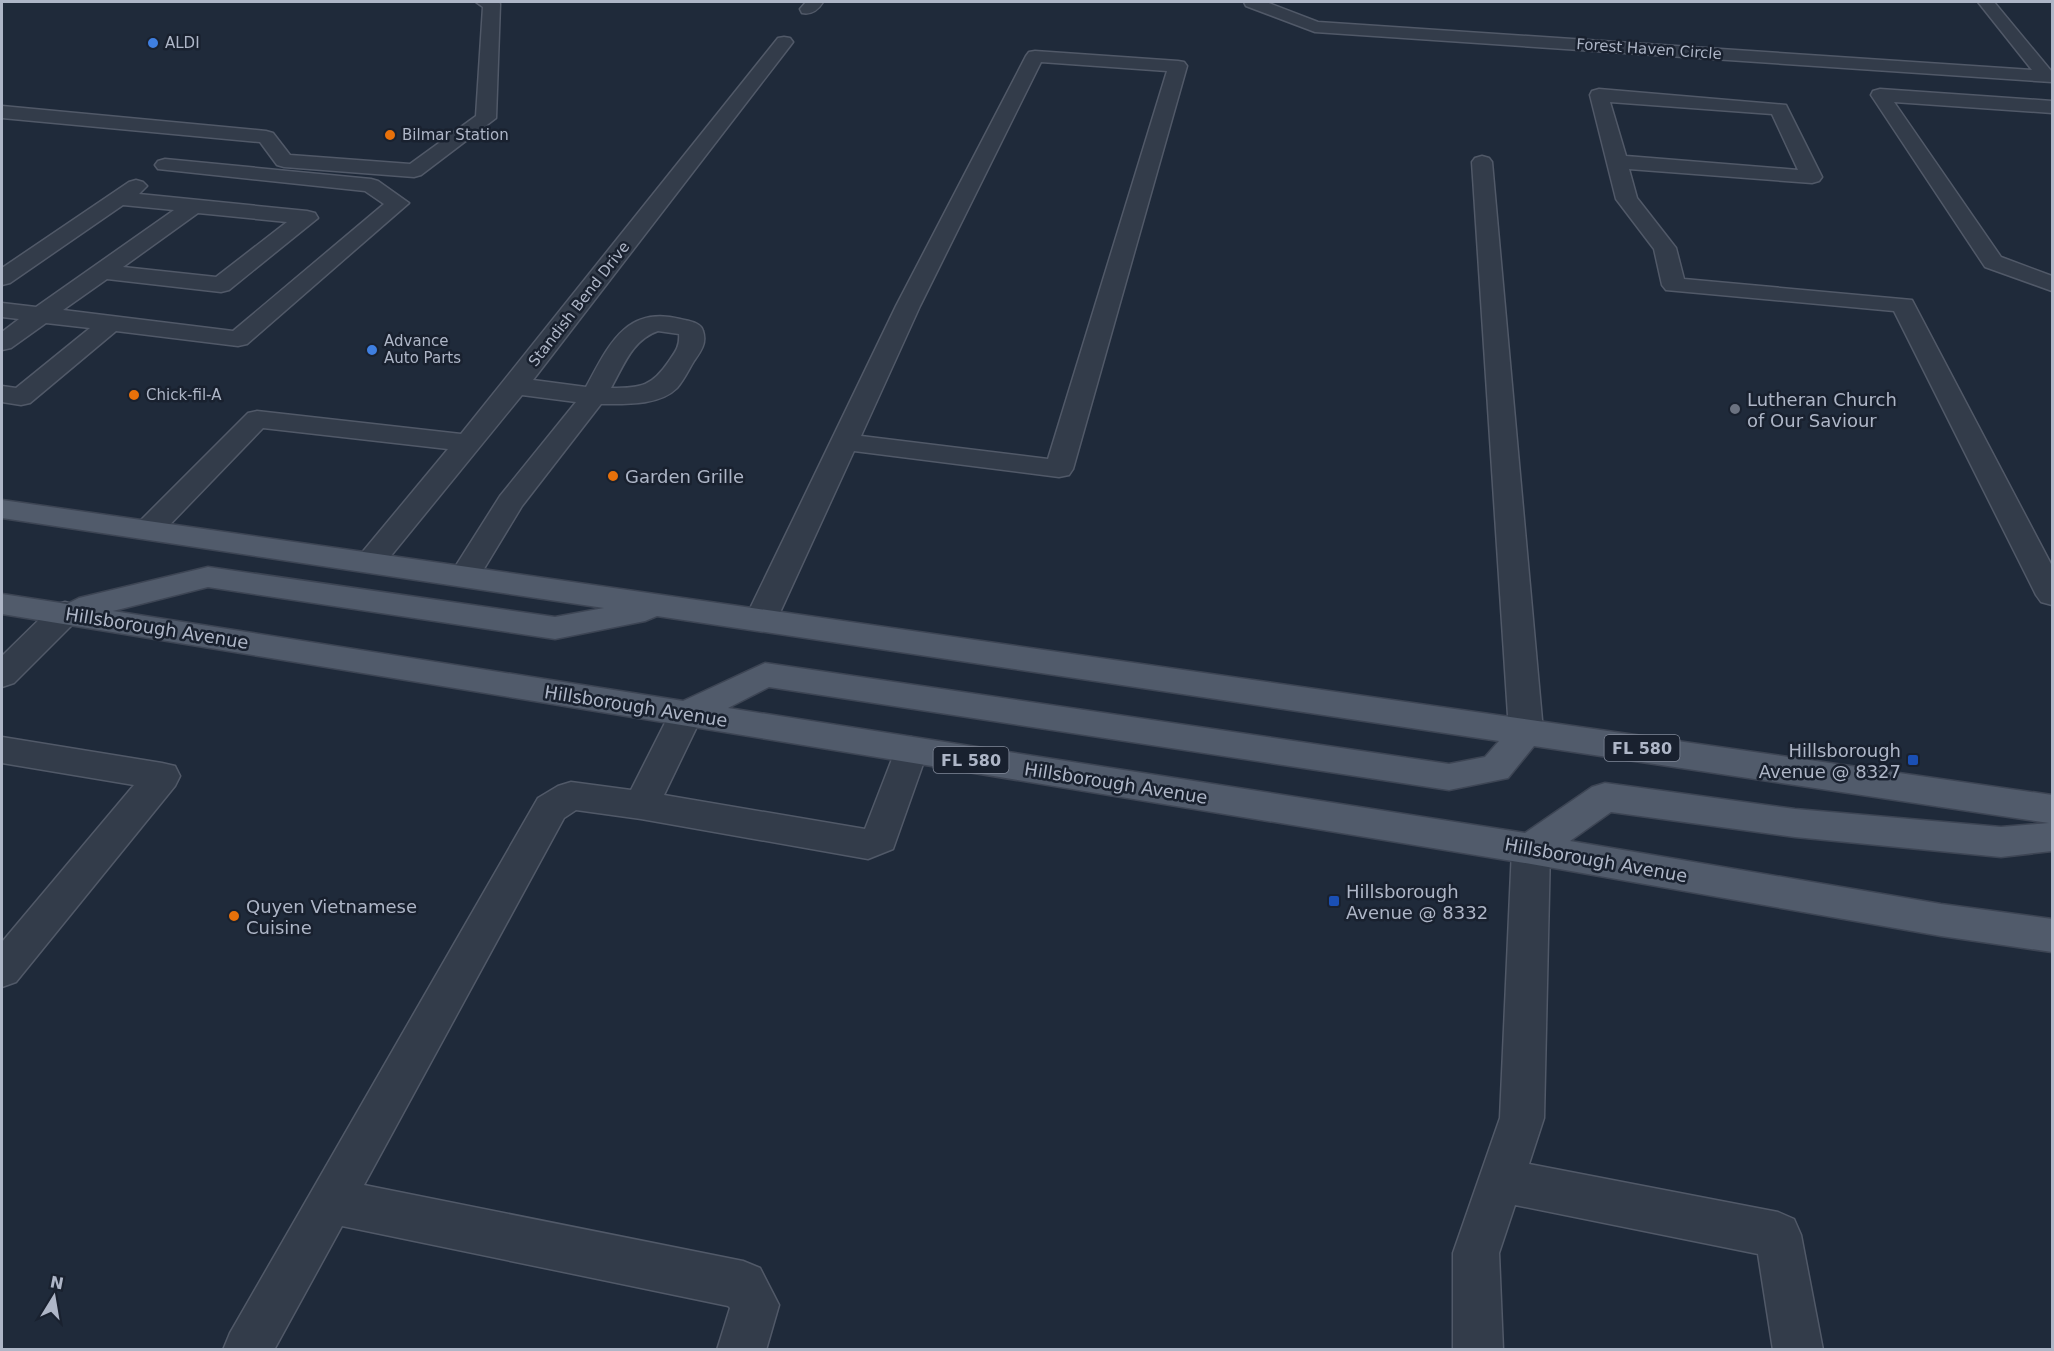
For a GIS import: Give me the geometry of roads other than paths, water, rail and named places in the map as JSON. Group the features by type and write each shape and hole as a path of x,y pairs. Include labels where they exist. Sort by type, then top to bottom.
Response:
{"main road":[{"name":"FL 580","path":"2,509 370,561 2052,809"},
{"path":"65,613 208,577 555,628 668,605"},
{"name":"Hillsborough Avenue","path":"2,604 1531,849 1929,918 2052,936"},
{"path":"686,714 765,675 1449,777 1496,769 1526,731"},
{"path":"1531,849 1605,797 1795,824 2001,842 2052,837"}],"street":[{"path":"2,112 266,137 284,160 419,170 486,118 492,4 484,2"},
{"name":"Forest Haven Circle","path":"1251,2 1315,27 2049,77"},
{"path":"1986,2 2049,77"},
{"name":"Standish Bend Drive","path":"370,561 515,386 784,42"},
{"path":"761,619 844,442 908,306 1035,56 1178,66 1059,470 844,442"},
{"path":"1617,162 1812,177 1779,109 1599,95 1617,162 1627,199 1665,248 1674,285 1903,305 2052,595"},
{"path":"2052,107 1880,95 1992,262 2052,284"},
{"path":"2,278 214,132"},
{"path":"1482,162 1526,731"},
{"path":"2,310 238,339 398,203 371,185 165,165"},
{"path":"102,271 221,285 306,218 119,198"},
{"path":"2,343 194,206"},
{"path":"2,394 21,397 110,324"},
{"path":"465,575 510,502 594,396 515,386"},
{"path":"148,530 257,418 469,443"},
{"path":"2,675 65,613"},
{"path":"641,806 686,714"},
{"path":"2,750 162,776 2,970"},
{"path":"247,1350 551,808 571,796 868,844 880,839 911,750"},
{"path":"1478,1350 1476,1253 1522,1118 1531,849"},
{"path":"1500,1180 1778,1235 1798,1350"},
{"path":"332,1201 743,1285 755,1305 741,1350"}],"place":[{"name":"ALDI","path":"153,43"},
{"name":"Bilmar Station","path":"390,135"},
{"name":"Advance Auto Parts","path":"372,350"},
{"name":"Chick-fil-A","path":"134,395"},
{"name":"Lutheran Church of Our Saviour","path":"1735,409"},
{"name":"Garden Grille","path":"613,476"},
{"name":"Hillsborough Avenue @ 8327","path":"1913,760"},
{"name":"Hillsborough Avenue @ 8332","path":"1334,901"},
{"name":"Quyen Vietnamese Cuisine","path":"234,916"}]}
